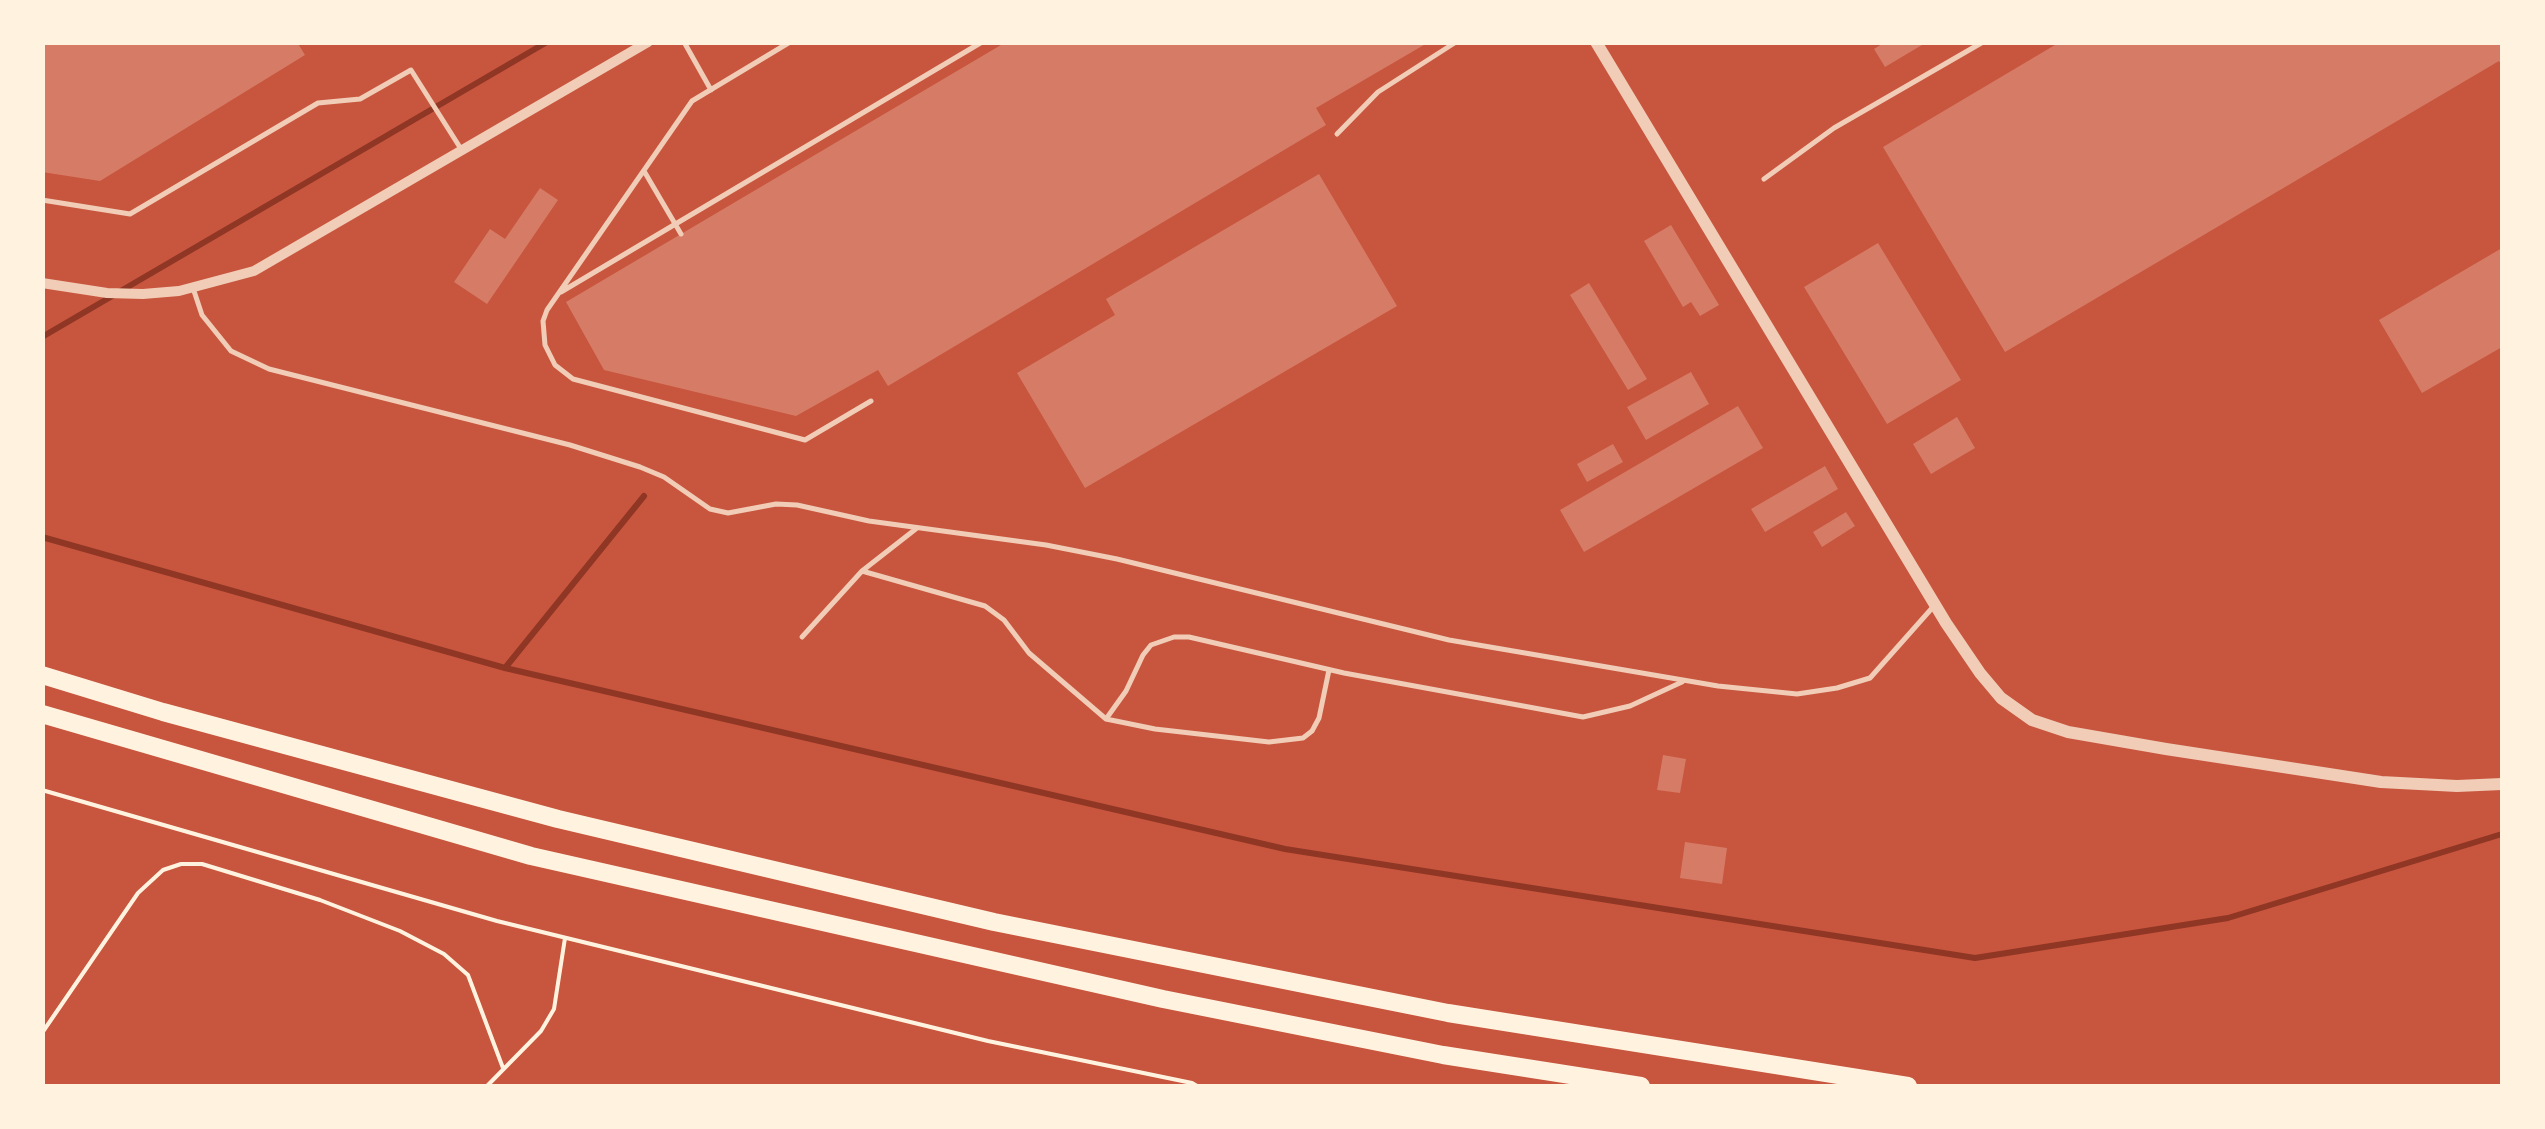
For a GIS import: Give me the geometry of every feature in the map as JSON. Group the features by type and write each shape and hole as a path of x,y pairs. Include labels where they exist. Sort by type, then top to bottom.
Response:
{"highway":[{"path":"42,675 163,712 558,819 994,922 1448,1012 1908,1086"},
{"path":"42,714 531,856 1163,999 1443,1055 1641,1086"}],"street":[{"path":"42,283 143,294 193,288 254,272 648,42"},
{"path":"1596,42 1935,604 2001,698 2032,720 2068,732 2381,782 2502,784"}],"lane":[{"path":"684,42 711,90"},
{"path":"790,42 692,101 559,294 543,321 545,345 556,365 573,379 805,440 871,400"},
{"path":"559,294 982,42"},
{"path":"1337,134 1378,92 1456,42"},
{"path":"1764,179 1834,128 1984,42"},
{"path":"42,200 130,214 318,102 360,99 410,70 462,151"},
{"path":"644,171 681,234"},
{"path":"193,288 202,315 232,351 269,369 551,440 640,467 664,477 710,510 728,513 787,504 1118,558 1448,640 1685,681 1797,694 1870,678 1935,604"},
{"path":"802,638 862,571 917,528"},
{"path":"862,571 985,606 1004,620 1030,654 1106,719 1155,729 1269,742 1303,738 1319,718 1329,670"},
{"path":"1106,719 1126,691 1143,655 1151,646 1174,637 1582,718 1630,706 1685,681"}],"path":[{"path":"42,790 564,938 969,1036 1197,1086"},
{"path":"42,1033 138,893 163,870 181,864 202,864 320,900 400,931 444,954 468,975 503,1068"},
{"path":"487,1086 542,1031 554,1009 564,938"}],"building":[{"path":"42,42 297,42 305,55 100,181 42,172"},
{"path":"1006,42 1429,42 1316,108 1326,125 888,386 878,370 796,416 604,370 566,302"},
{"path":"1885,42 1927,42 1885,67 1874,49"},
{"path":"2060,42 2502,42 2502,66 2499,61 2005,352 1883,147"},
{"path":"1319,174 1397,306 1085,488 1017,373 1115,315 1106,299"},
{"path":"540,188 558,200 487,304 454,282 490,229 505,239"},
{"path":"1671,225 1719,305 1700,316 1691,302 1683,307 1644,241"},
{"path":"1878,243 1961,380 1887,424 1804,287"},
{"path":"2502,248 2502,347 2422,393 2379,320"},
{"path":"1589,283 1647,379 1628,390 1570,295"},
{"path":"1691,372 1709,404 1646,440 1627,407"},
{"path":"1738,406 1763,448 1584,552 1560,510"},
{"path":"1957,417 1975,448 1931,474 1913,444"},
{"path":"1613,444 1623,462 1587,482 1577,464"},
{"path":"1825,466 1838,489 1765,532 1751,509"},
{"path":"1846,512 1855,526 1822,547 1813,532"},
{"path":"1663,755 1686,759 1680,793 1657,790"},
{"path":"1685,842 1727,848 1722,884 1680,878"}],"waterway":[{"path":"42,337 547,42"},
{"path":"505,668 644,496"},
{"path":"42,537 505,668 1285,849 1975,958 2228,918 2502,834"}]}
